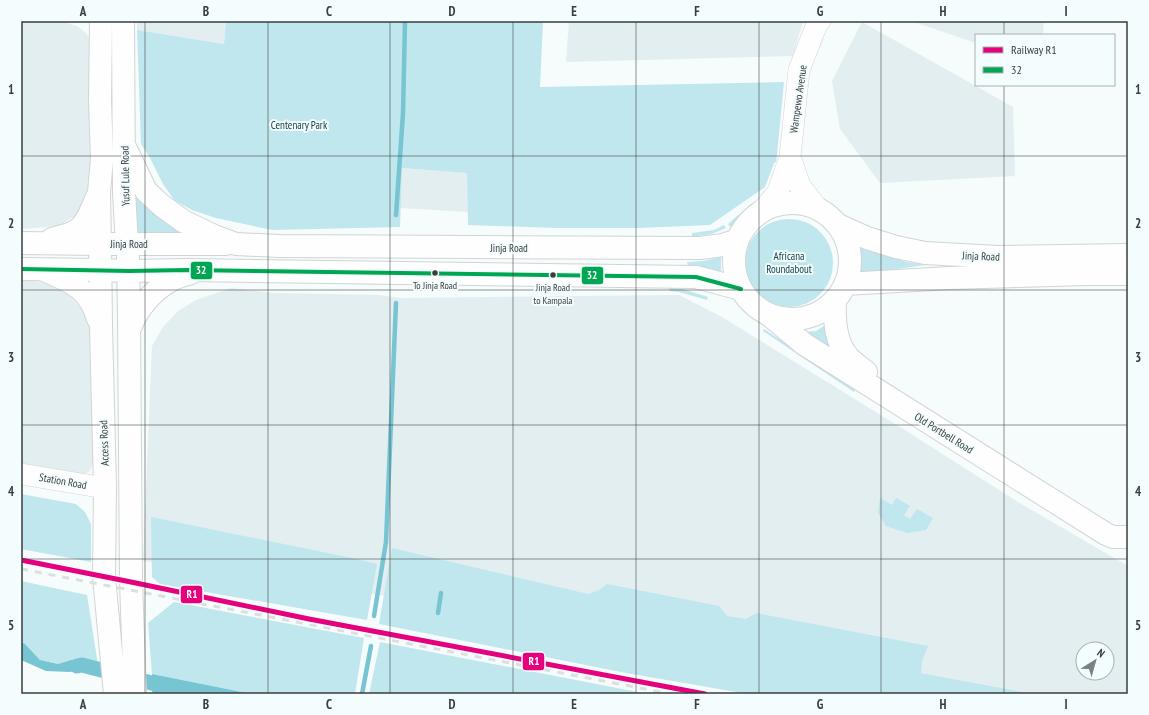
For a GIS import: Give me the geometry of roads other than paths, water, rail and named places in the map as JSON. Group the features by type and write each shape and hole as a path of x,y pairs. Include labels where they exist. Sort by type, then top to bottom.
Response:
{"main road":[{"name":"Yusuf Lule Road","path":"99,192 102,159 100,21"},
{"name":"Yusuf Lule Road","path":"123,21 124,193 129,332"},
{"path":"124,145 146,191 161,205 183,221 214,236 236,244"},
{"path":"30,243 75,232 83,224 99,192"},
{"name":"Access Road","path":"99,192 105,488 104,577 111,657 124,690"},
{"path":"800,203 818,209 838,225 847,244 850,264 840,292 820,312 804,318 785,319 768,314 752,303 741,289 735,273 734,256 738,240 748,223 763,210 781,204 800,203"},
{"name":"Jinja Road","path":"838,225 867,238 896,248 925,253 998,257 1128,255"},
{"name":"Jinja Road","path":"30,243 529,248 700,248 723,245 738,240"},
{"path":"21,269 696,277 741,289"},
{"path":"44,270 66,279 82,290 95,308 101,326"},
{"path":"129,332 135,318 148,297 170,281 197,270"},
{"name":"Jinja Road","path":"840,292 937,279 1128,274"},
{"name":"Old Portbell Road","path":"840,292 834,314 839,342 848,357 867,373 1077,502 1128,536"},
{"name":"Old Portbell Road","path":"768,314 804,344 1106,534 1113,537 1128,536"},
{"name":"Access Road","path":"124,690 134,661 131,582 129,332"}],"street":[{"name":"Wampewo Avenue","path":"790,157 799,70 820,21"},
{"path":"790,157 800,186 818,209"},
{"path":"763,210 778,192 790,157"},
{"name":"Station Road","path":"21,474 105,488"}],"water":[{"path":"21,642 25,644 40,660 58,664 71,660 98,665 97,672 88,669 70,672 46,671 21,660"},
{"path":"152,674 248,694 158,694 152,692"}],"waterway":[{"path":"396,215 403,113 405,21"},
{"path":"374,616 386,542 396,303"},
{"path":"438,613 441,593"},
{"path":"362,694 371,646"},
{"path":"77,666 82,665 194,694"}],"railway":[{"path":"21,569 671,694"}],"rail line":[{"name":"R1","path":"21,560 309,619 705,694"}],"place":[{"name":"To Jinja Road","path":"435,273"},
{"name":"Jinja Road to Kampala","path":"553,275"}],"park label":[{"name":"Centenary Park","path":"299,125"},
{"name":"Africana Roundabout","path":"789,262"}]}
